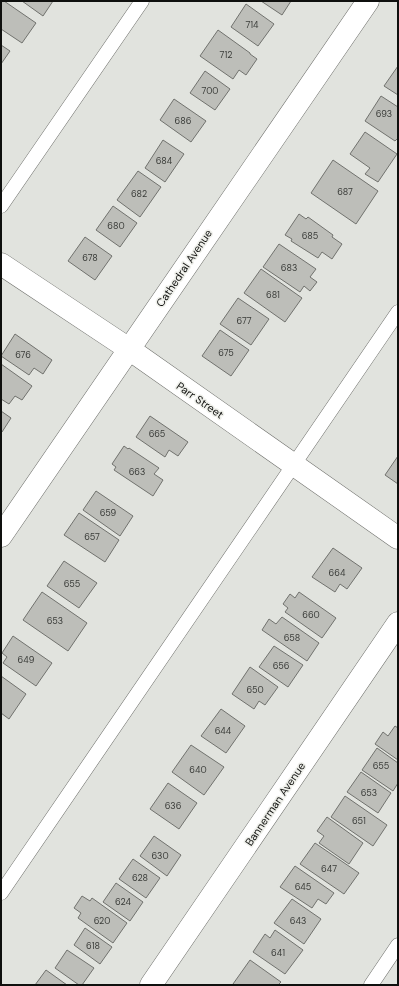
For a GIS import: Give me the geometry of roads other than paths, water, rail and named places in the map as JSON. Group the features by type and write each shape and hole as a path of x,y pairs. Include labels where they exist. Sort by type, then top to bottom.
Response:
{"street":[{"name":"Cathedral Avenue","path":"1,536 368,1"},
{"name":"Parr Street","path":"1,264 129,349 398,538"},
{"name":"Bannerman Avenue","path":"151,985 398,623"}],"lane":[{"path":"1,206 142,1"},
{"path":"1,893 398,312"},
{"path":"371,985 398,945"}]}
